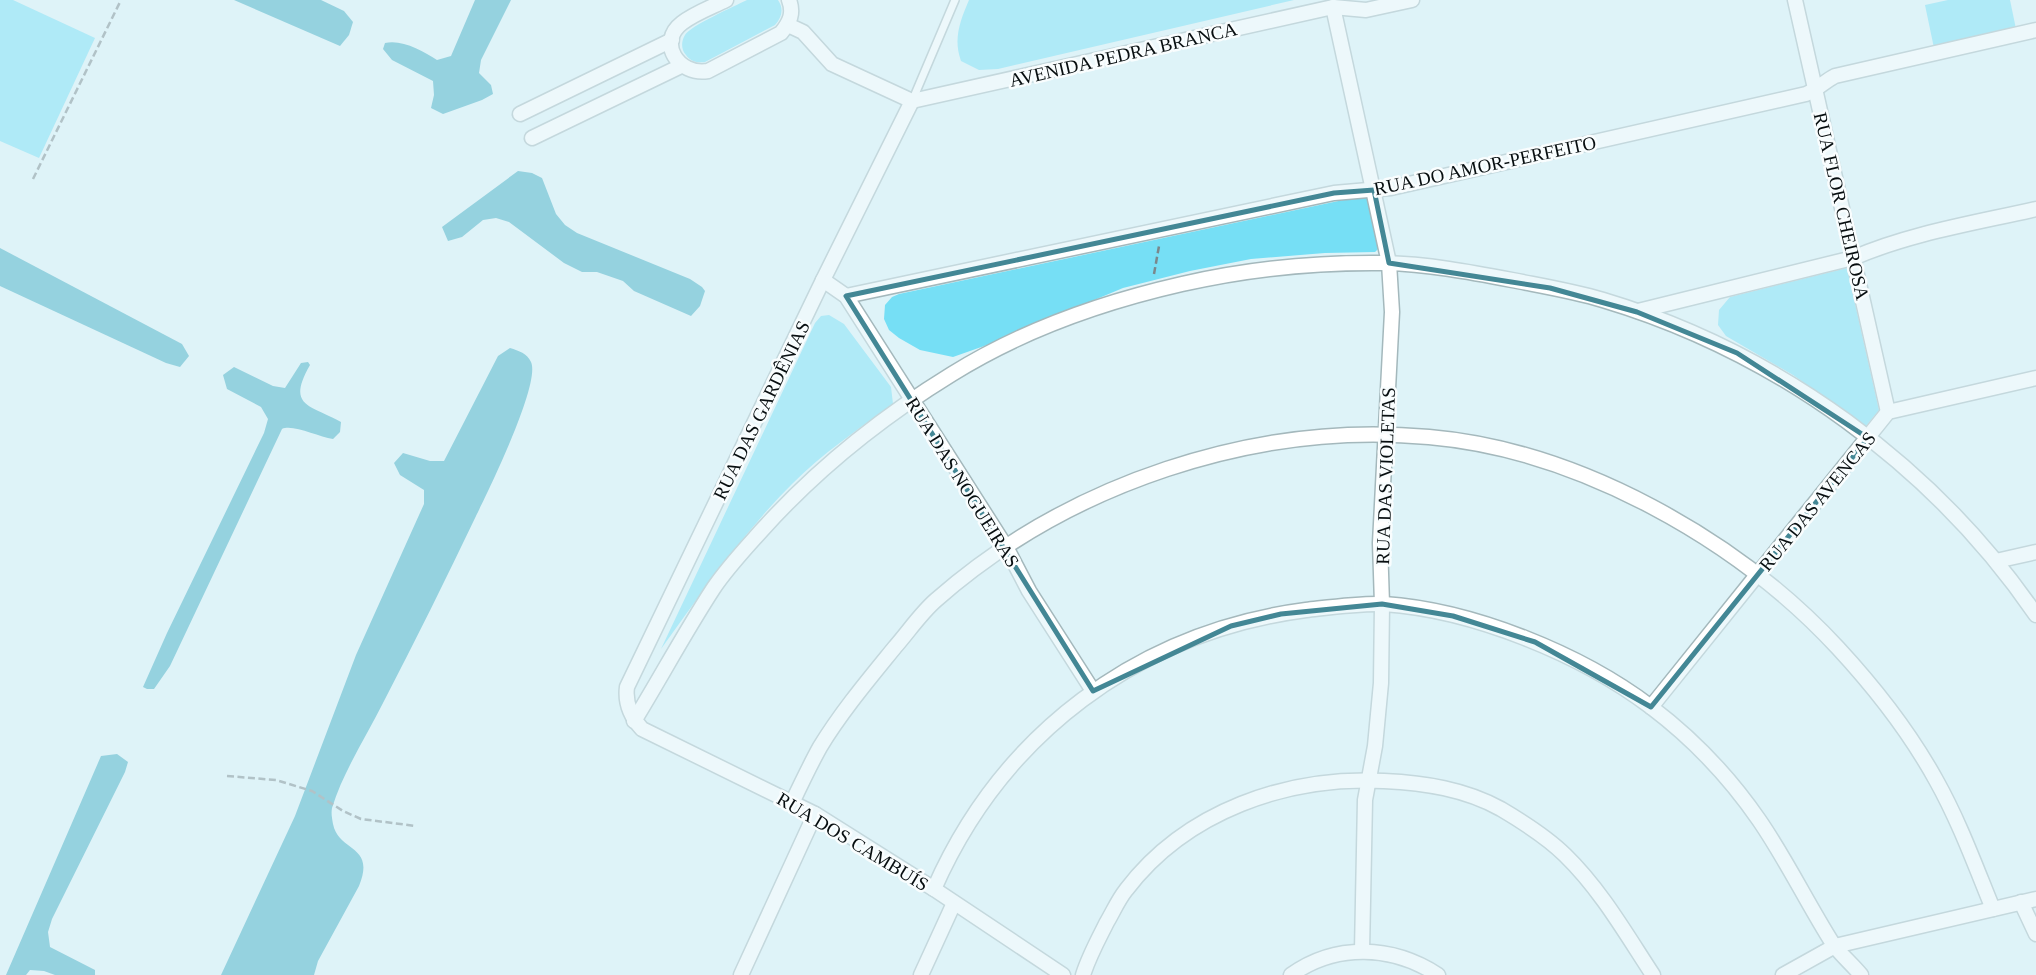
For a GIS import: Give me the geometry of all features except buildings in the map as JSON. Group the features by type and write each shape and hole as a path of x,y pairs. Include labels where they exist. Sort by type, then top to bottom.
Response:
{"street":[{"path":"726,0 682,23 676,30 672,49 681,66 699,72 708,71 781,33 791,16 789,0"},
{"name":"AVENIDA PEDRA BRANCA","path":"912,101 1339,4 1366,10 1412,0"},
{"name":"RUA FLOR CHEIROSA","path":"1795,0 1888,412"},
{"name":"RUA DAS VIOLETAS","path":"1339,4 1389,263 1392,312 1380,543 1381,683 1363,834 1362,951"},
{"path":"788,25 803,32 832,64 912,101"},
{"name":"RUA DO AMOR-PERFEITO","path":"846,296 1334,193 1374,190 1806,94 1835,76 2036,30"},
{"path":"520,114 672,40"},
{"path":"532,138 681,66"},
{"name":"RUA DAS GARDÊNIAS","path":"634,721 626,697 627,687 912,101"},
{"path":"1637,312 1853,258 1878,247 1913,237 2036,209"},
{"path":"634,721 714,587 744,550 779,511 821,471 913,399 956,371 1020,338 1091,309 1152,291 1215,277 1275,268 1389,263 1483,275 1600,299 1693,332 1788,383 1868,438 1936,496 1996,561 2036,615"},
{"name":"RUA DAS NOGUEIRAS","path":"823,280 846,296 1006,547 1029,591 1093,691"},
{"name":"RUA DAS AVENCAS","path":"1651,707 1888,412 2036,379"},
{"path":"792,803 819,749 847,706 885,659 933,603 1006,547 1078,506 1121,486 1217,453 1337,436 1431,437 1521,454 1608,485 1656,509 1713,543 1757,575 1809,619 1839,649 1901,726 1941,789 1993,909"},
{"path":"1996,561 2036,552"},
{"path":"934,889 948,856 1006,770 1034,740 1093,691 1152,657 1192,639 1231,626 1281,614 1382,604 1453,616 1535,642 1586,667 1651,707 1685,736 1734,786 1759,819 1835,946 1861,975"},
{"name":"RUA DOS CAMBUÍS","path":"634,721 642,729 663,740 814,814 934,889 1063,975"},
{"path":"1083,975 1089,955 1125,891 1162,852 1205,820 1245,802 1281,791 1321,782 1368,780 1409,782 1447,788 1476,797 1524,824 1565,855 1585,876 1618,920 1653,975"},
{"path":"741,975 814,814"},
{"path":"1783,975 1835,946 2036,899"},
{"path":"2021,902 2036,934"},
{"path":"921,975 954,903"},
{"path":"1291,975 1324,957 1362,951 1400,958 1438,975"}],"lane":[{"path":"912,101 956,0"}],"path":[{"path":"33,179 121,0"},
{"path":"1152,291 1161,229"},
{"path":"227,776 276,780 300,786 361,819 416,826"}],"highlighted area":[{"path":"1374,190 1389,263 1550,288 1637,312 1737,353 1868,438 1651,707 1535,642 1453,616 1382,604 1281,614 1231,626 1093,691 846,296 1334,193"}],"shaded area":[{"path":"0,0 13,0 95,38 39,158 0,141"},
{"path":"234,0 321,0 344,11 353,22 349,35 340,46"},
{"path":"475,0 511,0 481,60 479,73 491,85 493,94 443,114 431,108 433,81 392,60 383,49 385,43 392,42 405,44 437,60 451,56"},
{"path":"747,0 778,0 781,13 775,25 705,62 695,62 688,57 682,45 689,31"},
{"path":"969,0 1294,0 998,69 979,70 961,61 959,53 959,30"},
{"path":"1948,0 2010,0 2016,29 1934,48 1925,5"},
{"path":"518,171 542,178 556,214 565,225 577,233 690,279 702,287 705,291 700,306 691,316 634,291 623,281 597,272 582,272 564,263 509,222 496,218 483,220 462,237 448,241 442,227"},
{"path":"1362,196 1369,197 1378,249 1375,252 1251,259 1190,271 1123,288 953,357 920,350 889,330 884,319 885,305 899,294"},
{"path":"0,248 182,344 189,356 180,367 166,363 0,286"},
{"path":"1847,268 1879,410 1866,426 1793,375 1726,336 1718,325 1719,310 1730,297"},
{"path":"829,315 844,324 891,387 893,404 816,462 774,503 723,564 661,649 815,323 821,316"},
{"path":"510,348 525,354 531,362 532,374 521,414 482,503 407,656 348,768 332,808 333,824 337,833 355,850 363,863 359,886 318,961 314,975 221,975 295,816 356,655 424,504 424,490 400,475 394,463 403,453 430,461 444,461 498,356"},
{"path":"308,362 310,365 300,389 301,397 311,408 341,422 340,432 333,439 299,429 282,429 170,666 154,689 143,687 264,433 268,419 261,407 227,389 223,375 234,367 273,386 285,388 301,363"},
{"path":"117,754 128,762 125,772 48,932 50,947 95,970 95,975 55,975 30,970 26,975 6,975 101,756"}]}
